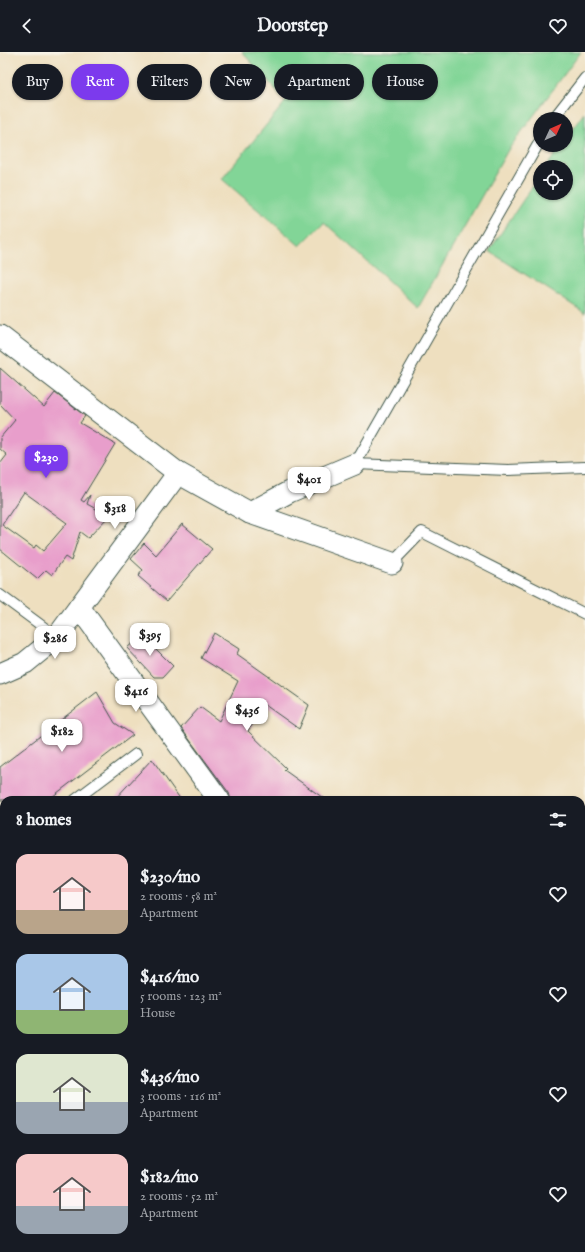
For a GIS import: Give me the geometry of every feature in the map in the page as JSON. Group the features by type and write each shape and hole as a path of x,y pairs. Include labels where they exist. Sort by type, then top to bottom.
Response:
{"street":[{"path":"0,336 178,473 250,513 392,563"},
{"path":"250,513 289,492 355,464"},
{"path":"0,674 25,664 57,637 178,473"},
{"path":"79,607 216,796"}],"lane":[{"path":"558,112 585,78"},
{"path":"534,152 355,464 508,470 585,467"},
{"path":"392,563 422,532 585,614"},
{"path":"0,595 57,637"},
{"path":"80,796 136,754"}],"green space":[{"path":"242,52 581,52 536,112 533,112 533,116 508,150 418,308 324,222 300,246 222,179 286,101 285,100 364,100 364,64 274,64 274,88 266,79 266,64 253,64"},
{"path":"585,113 585,313 489,251 533,185 533,200 573,200 573,160 551,160 557,152 573,152 573,129"}],"building":[{"path":"0,368 44,407 55,393 85,416 80,423 115,444 81,500 84,502 90,495 87,504 109,516 88,538 80,532 71,561 65,557 52,575 46,570 37,579 0,549 0,464 7,455 0,449 0,438 15,420 0,404","holes":["24,492 67,523 43,551 36,545 34,548 2,525"]},
{"path":"182,524 212,549 167,601 138,576 143,570 131,559 144,543 156,555"},
{"path":"214,633 239,649 237,654 309,705 299,729 265,705 248,731 286,768 284,770 320,796 230,796 181,728 200,707 219,721 238,681 201,658"},
{"path":"142,635 173,666 163,677 154,677 127,648"},
{"path":"97,692 115,723 133,735 53,796 0,796 0,767"},
{"path":"152,759 178,796 118,796"}]}
